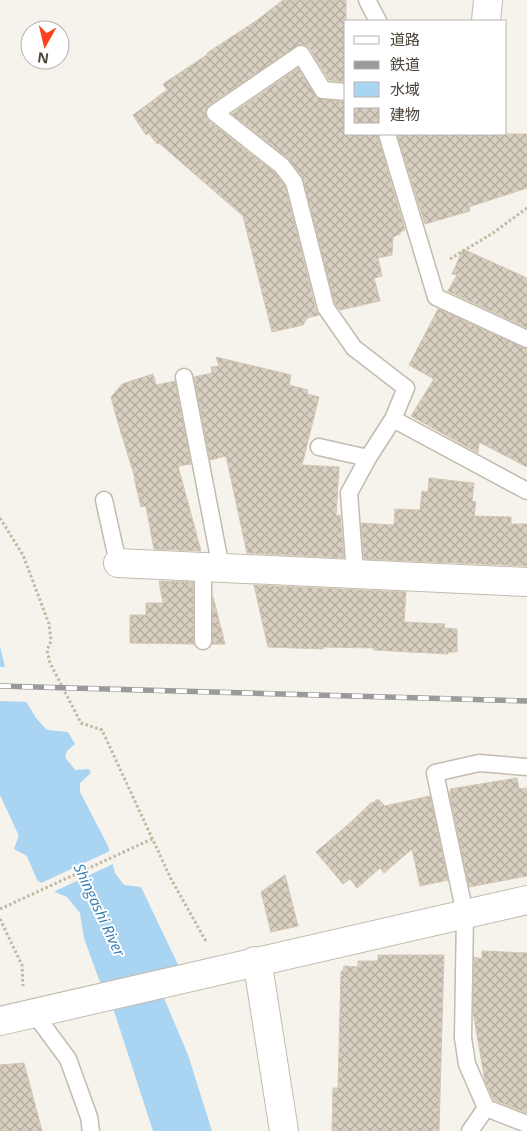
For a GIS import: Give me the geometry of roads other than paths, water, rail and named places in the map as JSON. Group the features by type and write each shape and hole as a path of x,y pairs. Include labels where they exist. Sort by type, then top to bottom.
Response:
{"street":[{"path":"486,20 488,0"},
{"path":"118,563 527,582"},
{"path":"0,1021 47,1010 209,961 255,961 527,900"},
{"path":"255,961 260,978 284,1131"}],"lane":[{"path":"367,0 377,20"},
{"path":"344,92 323,90 301,54 215,113 282,166 294,182 326,308 354,348 406,388 392,419 349,493 355,573"},
{"path":"387,135 436,297 527,339"},
{"path":"184,377 212,567 203,641"},
{"path":"392,419 527,491"},
{"path":"319,447 368,458"},
{"path":"104,500 118,563"},
{"path":"527,767 479,763 435,773 465,914 463,1038 467,1064 486,1108 527,1124"},
{"path":"47,1010 68,1059 89,1117 91,1131"},
{"path":"470,1131 486,1108"}],"water":[{"name":"Shingashi River","path":"0,646 5,667 36,718 47,730 68,732 75,744 67,751 65,757 75,770 89,769 91,773 80,783 80,792 108,846 115,873 124,885 141,887 191,992 164,998 188,1055 212,1131 153,1131 114,1011 98,977 84,938 80,913 67,897 37,880 27,856 14,849 18,834 0,795"}],"railway":[{"path":"0,686 527,701"}]}
